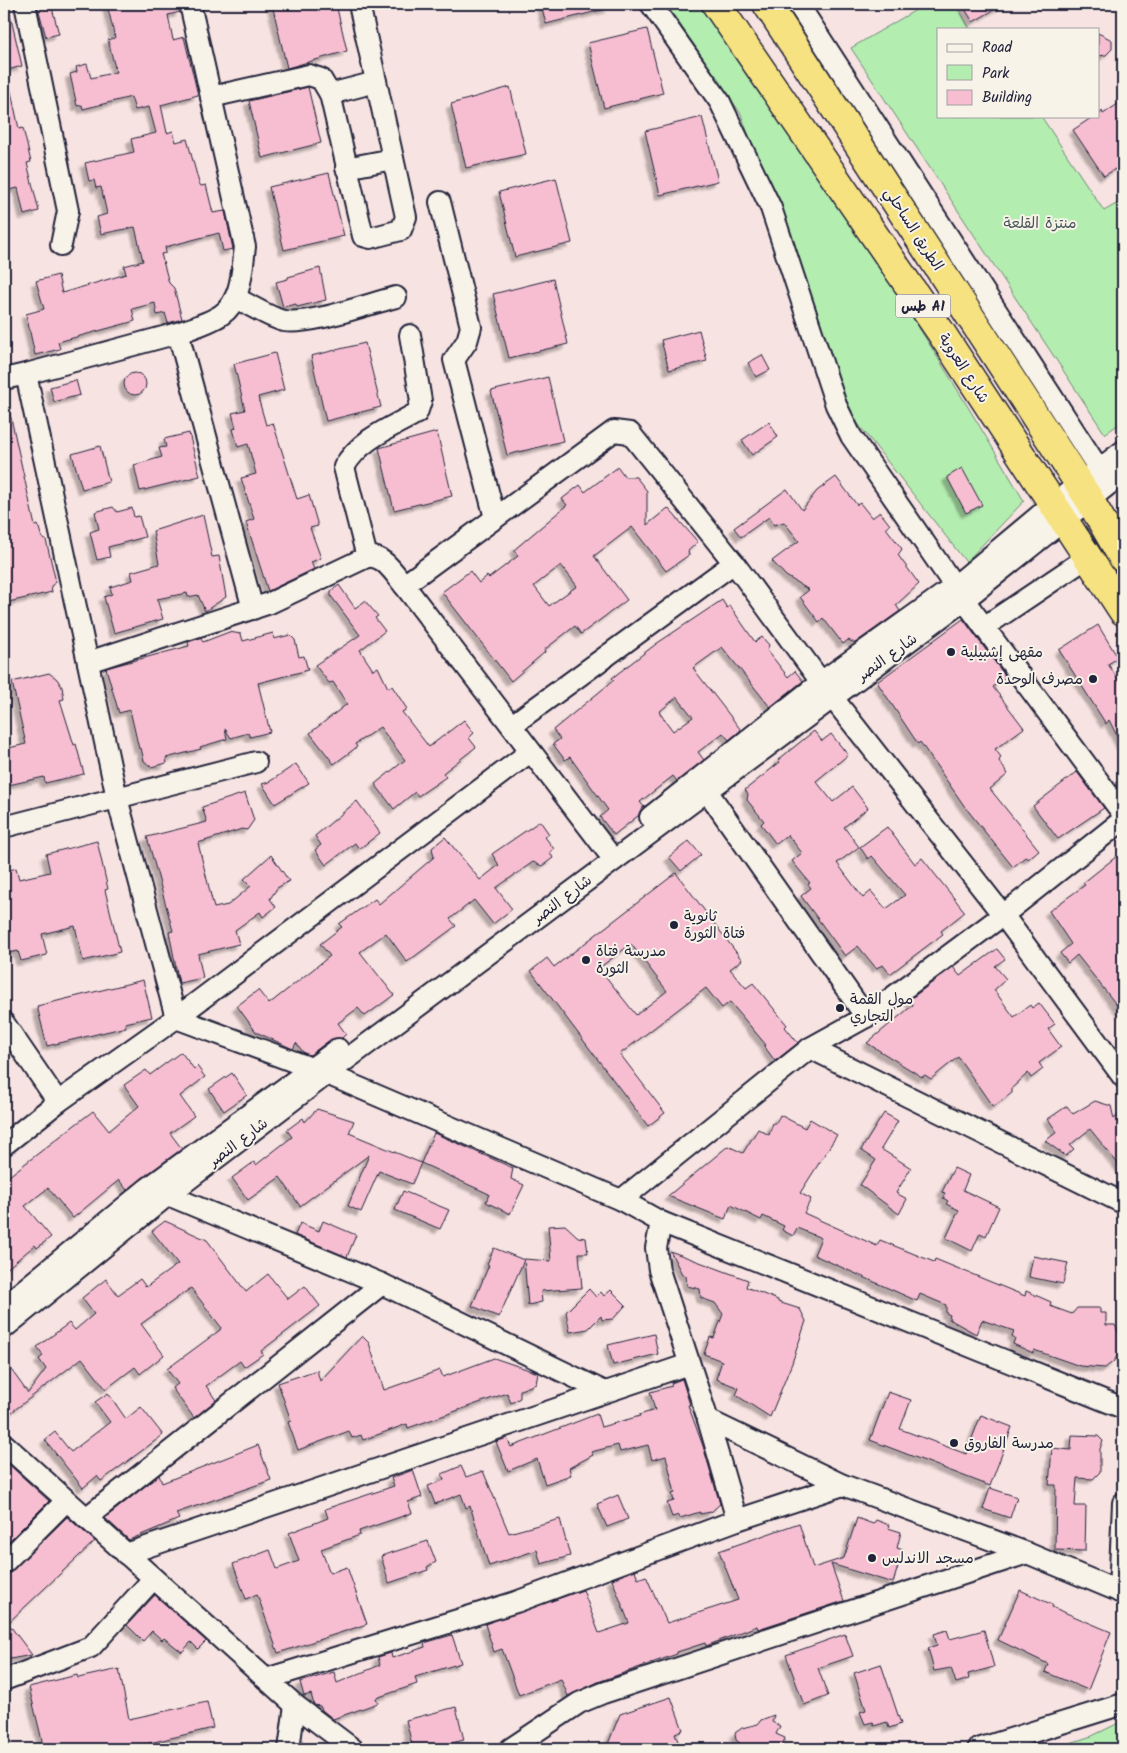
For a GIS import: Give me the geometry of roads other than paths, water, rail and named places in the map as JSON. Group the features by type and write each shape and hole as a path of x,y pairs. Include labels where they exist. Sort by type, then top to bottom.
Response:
{"highway":[{"name":"شارع العروبة","path":"716,4 940,331 1123,611"},
{"name":"الطريق الساحلي","path":"767,4 1100,482 1123,558"}],"street":[{"path":"25,4 68,211 61,246"},
{"path":"4,379 178,333 222,315 235,298 241,278 245,246 190,4"},
{"path":"211,97 309,75 321,79 330,94 360,230 363,236 370,238 401,230 406,217 359,4"},
{"path":"651,4 720,102 771,208 836,405 851,436 960,593 1123,814"},
{"path":"798,4 1100,482"},
{"path":"330,94 376,82"},
{"path":"346,168 393,159"},
{"path":"440,202 471,327 467,341 454,360 495,518"},
{"path":"235,298 283,321 292,321 322,316 396,297"},
{"path":"178,333 253,610"},
{"path":"367,557 344,466 352,453 366,441 418,413 421,401 410,335"},
{"path":"26,374 117,798 176,1018"},
{"path":"404,584 614,431 630,433 734,564 827,690 1003,916 1123,1076"},
{"name":"شارع النصر","path":"4,1328 319,1071 606,851 960,593 1058,512 1100,482 1123,451"},
{"path":"88,662 253,610 375,555 381,558 404,584 606,851"},
{"path":"984,626 1088,557"},
{"path":"512,725 734,564"},
{"name":"شارع النصر","path":"4,1306 148,1188 319,1071 707,791 827,690"},
{"path":"4,1145 58,1102 176,1018 530,752"},
{"path":"4,827 256,762"},
{"path":"707,791 866,1017"},
{"path":"621,1200 810,1048 866,1017 1003,916 1123,820"},
{"path":"176,1018 319,1071 621,1200 661,1222 1123,1408"},
{"path":"4,1023 58,1102"},
{"path":"810,1048 1123,1203"},
{"path":"168,1196 382,1284 603,1391"},
{"path":"661,1222 656,1248 659,1270 708,1420 737,1520"},
{"path":"86,1518 382,1284"},
{"path":"126,1554 603,1391 689,1364"},
{"path":"708,1420 843,1485 1027,1553 1121,1592 1123,1503"},
{"path":"4,1444 295,1705 353,1749"},
{"path":"266,1679 516,1602 737,1520 843,1485"},
{"path":"4,1563 66,1501"},
{"path":"510,1749 579,1703 603,1693 1027,1553"},
{"path":"4,1680 91,1647 153,1579"},
{"path":"978,1749 1123,1704"},
{"path":"289,1749 295,1705"}],"place":[{"name":"مقهى إشبيلية","path":"951,652"},
{"name":"مصرف الوحدة","path":"1093,679"},
{"name":"ثانوية فتاة الثورة","path":"674,925"},
{"name":"مدرسة فتاة الثورة","path":"586,960"},
{"name":"مول القمة التجاري","path":"840,1008"},
{"name":"مدرسة الفاروق","path":"954,1443"},
{"name":"مسجد الاندلس","path":"872,1558"}],"park label":[{"name":"منتزة القلعة","path":"1040,223"}]}
